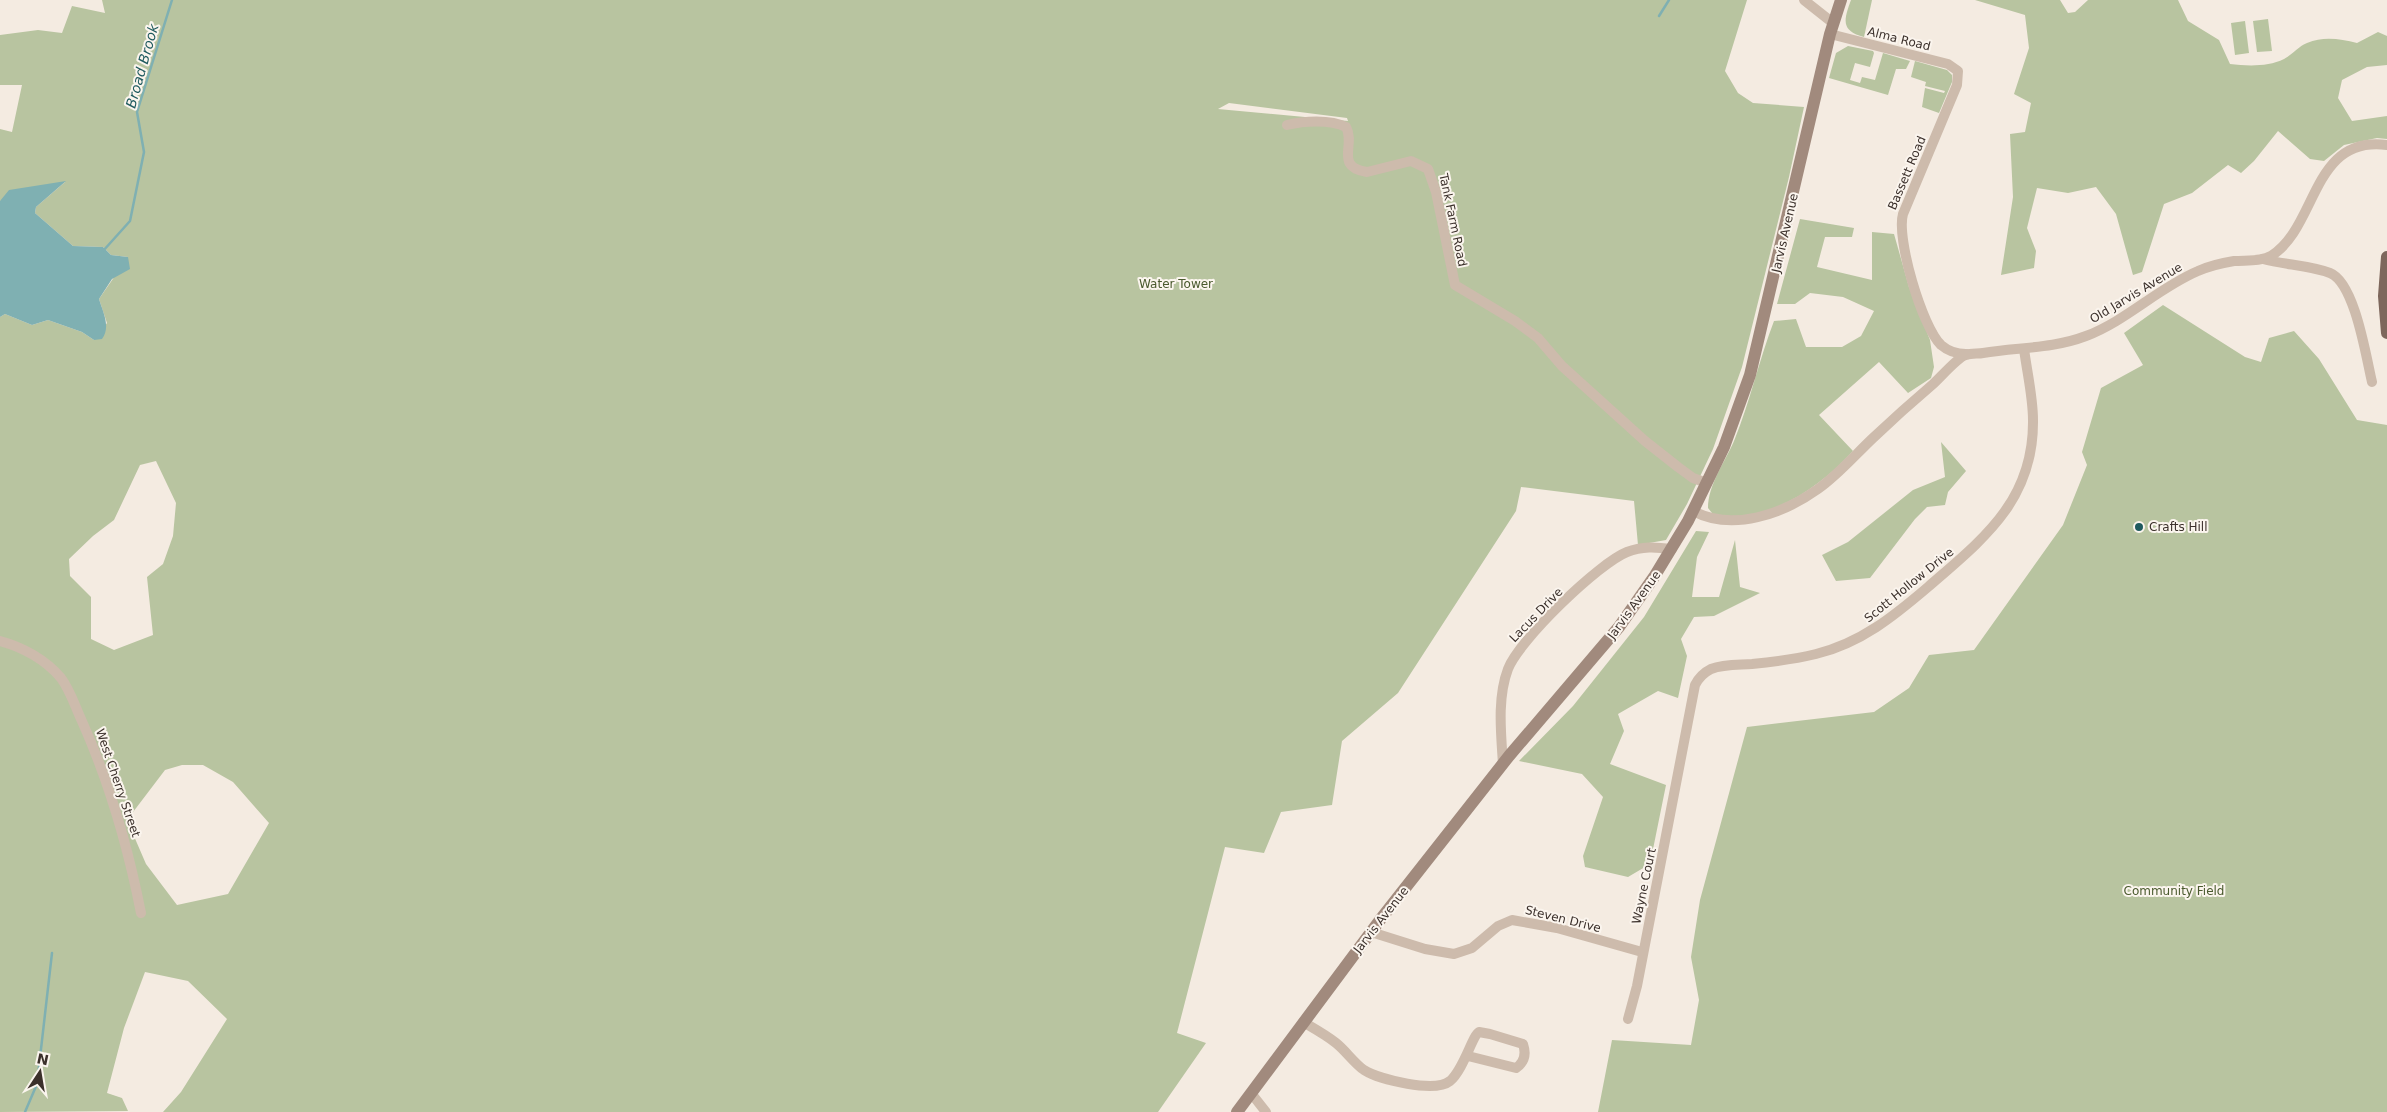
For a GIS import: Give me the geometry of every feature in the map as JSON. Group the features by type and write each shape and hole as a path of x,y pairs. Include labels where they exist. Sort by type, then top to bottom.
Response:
{"main road":[{"path":"2387,257 2384,296 2387,333"}],"street":[{"path":"1804,0 1832,29"},
{"name":"Jarvis Avenue","path":"1237,1112 1371,932 1503,764 1611,638 1672,549 1693,511 1708,483 1733,423 1750,375 1832,29 1841,0"},
{"name":"Alma Road","path":"1832,29 1948,64 1958,71"},
{"name":"Bassett Road","path":"1958,71 1957,85 1903,214 1901,225 1915,291 1929,328 1937,340 1946,348 1966,354"},
{"name":"Tank Farm Road","path":"1286,125 1302,122 1336,124 1346,127 1349,136 1348,162 1353,168 1361,171 1367,172 1412,161 1428,169 1436,192 1455,285 1515,321 1538,338 1562,366 1645,441 1694,478 1708,483"},
{"name":"Old Jarvis Avenue","path":"1966,354 2065,343 2095,332 2198,270 2228,262 2262,259 2271,256 2286,241 2324,176 2337,160 2362,146 2374,144 2387,145"},
{"path":"2262,259 2328,272 2341,282 2356,316 2372,382"},
{"name":"Scott Hollow Drive","path":"1680,756 1695,685 1703,673 1726,665 1784,660 1815,654 1861,638 1912,600 1971,550 1998,523 2020,486 2031,445 2033,411 2024,349"},
{"path":"1693,511 1706,518 1736,522 1791,505 1818,489 1844,467 1896,416 1966,354"},
{"name":"Lacus Drive","path":"1503,764 1501,724 1504,688 1508,669 1520,647 1546,619 1616,558 1637,549 1648,547 1672,549"},
{"name":"West Cherry Street","path":"0,641 32,654 61,678 69,692 94,748 119,821 141,913"},
{"name":"Wayne Court","path":"1628,1019 1637,986 1642,952 1669,825 1680,756"},
{"name":"Steven Drive","path":"1371,932 1424,949 1454,954 1472,948 1498,926 1512,920 1557,928 1642,952"},
{"path":"1304,1022 1335,1042 1364,1070 1396,1081 1442,1085 1454,1077 1468,1056 1473,1038 1479,1032 1517,1041 1523,1044 1524,1049 1524,1059 1516,1068 1468,1056"},
{"path":"1251,1093 1266,1112"}],"green space":[{"name":"Water Tower","path":"102,0 1747,0 1725,71 1738,93 1753,103 1804,107 1789,177 1742,367 1713,449 1687,504 1666,540 1638,545 1634,501 1521,487 1516,511 1398,693 1342,741 1332,805 1281,812 1264,853 1225,847 1177,1033 1206,1043 1158,1112 163,1112 181,1092 227,1019 188,981 145,972 124,1028 107,1093 122,1098 128,1111 0,1112 0,317 5,314 32,325 48,320 82,332 94,340 107,323 99,299 128,257 111,255 103,247 73,246 35,213 36,207 65,182 0,201 0,129 12,132 22,85 0,85 0,35 38,30 62,33 72,6 105,13","holes":["1229,103 1347,118 1348,121 1218,109","156,461 176,503 173,536 163,564 147,577 153,635 114,650 91,639 91,597 70,576 69,559 93,536 114,520 140,465","182,765 203,765 233,782 269,823 228,894 177,905 146,864 127,820 165,770"]},
{"path":"1851,0 1872,0 1864,37 1847,28 1846,18"},
{"path":"1975,0 2060,0 2068,13 2075,12 2088,0 2178,0 2188,21 2219,40 2230,64 2237,65 2278,62 2304,44 2313,41 2332,39 2357,43 2378,32 2387,36 2387,65 2367,67 2342,80 2338,98 2352,121 2387,116 2387,139 2377,138 2344,145 2324,161 2310,159 2278,131 2254,161 2241,173 2228,165 2192,193 2164,204 2142,272 2133,275 2116,214 2096,187 2068,193 2037,188 2027,228 2036,251 2034,268 2001,275 2013,197 2010,134 2025,132 2031,103 2014,94 2029,48 2025,15"},
{"path":"2268,19 2272,51 2257,52 2253,21"},
{"path":"2245,21 2249,53 2235,55 2231,23"},
{"path":"1848,46 1873,51 1874,53 1870,67 1855,63 1850,80 1860,83 1862,77 1875,80 1883,53 1910,61 1906,69 1896,69 1888,95 1829,78 1836,53"},
{"path":"1915,61 1947,70 1952,75 1952,82 1939,113 1922,107 1925,88 1944,93 1945,91 1925,86 1926,82 1911,77"},
{"path":"1800,219 1854,228 1852,237 1825,237 1817,267 1872,280 1872,232 1894,234 1909,287 1930,340 1934,367 1931,378 1908,393 1879,362 1819,415 1853,451 1839,465 1808,490 1773,509 1755,515 1716,518 1708,508 1711,491 1740,426 1774,321 1796,319 1806,347 1842,347 1861,336 1874,311 1843,297 1810,293 1795,304 1777,304"},
{"name":"Community Field","path":"2163,305 2245,357 2261,362 2269,338 2294,331 2319,359 2357,420 2387,425 2387,1112 1598,1112 1612,1040 1691,1045 1699,1000 1691,957 1700,900 1747,727 1874,712 1909,688 1929,655 1974,650 2063,525 2087,465 2082,452 2101,388 2143,365 2124,333"},
{"path":"1941,442 1966,471 1948,492 1945,505 1927,507 1915,519 1870,578 1836,581 1822,555 1848,542 1913,490 1945,477"},
{"path":"1696,531 1709,532 1697,557 1692,597 1719,597 1735,540 1740,587 1760,593 1714,616 1694,617 1681,639 1687,656 1678,698 1658,691 1618,714 1624,731 1610,764 1666,785 1650,864 1628,877 1585,867 1583,856 1603,797 1582,774 1519,761 1573,706 1644,617"}],"water":[{"path":"66,181 36,207 35,213 73,246 103,247 111,255 128,257 130,269 112,279 99,299 106,324 105,334 102,339 94,340 82,332 48,320 32,325 5,314 0,317 0,201 9,190"}],"waterway":[{"name":"Broad Brook","path":"103,251 130,221 144,152 137,112 172,0"},
{"path":"1659,16 1669,0"},
{"path":"25,1112 37,1084 52,953"}],"place":[{"name":"Crafts Hill","path":"2139,527"}]}
